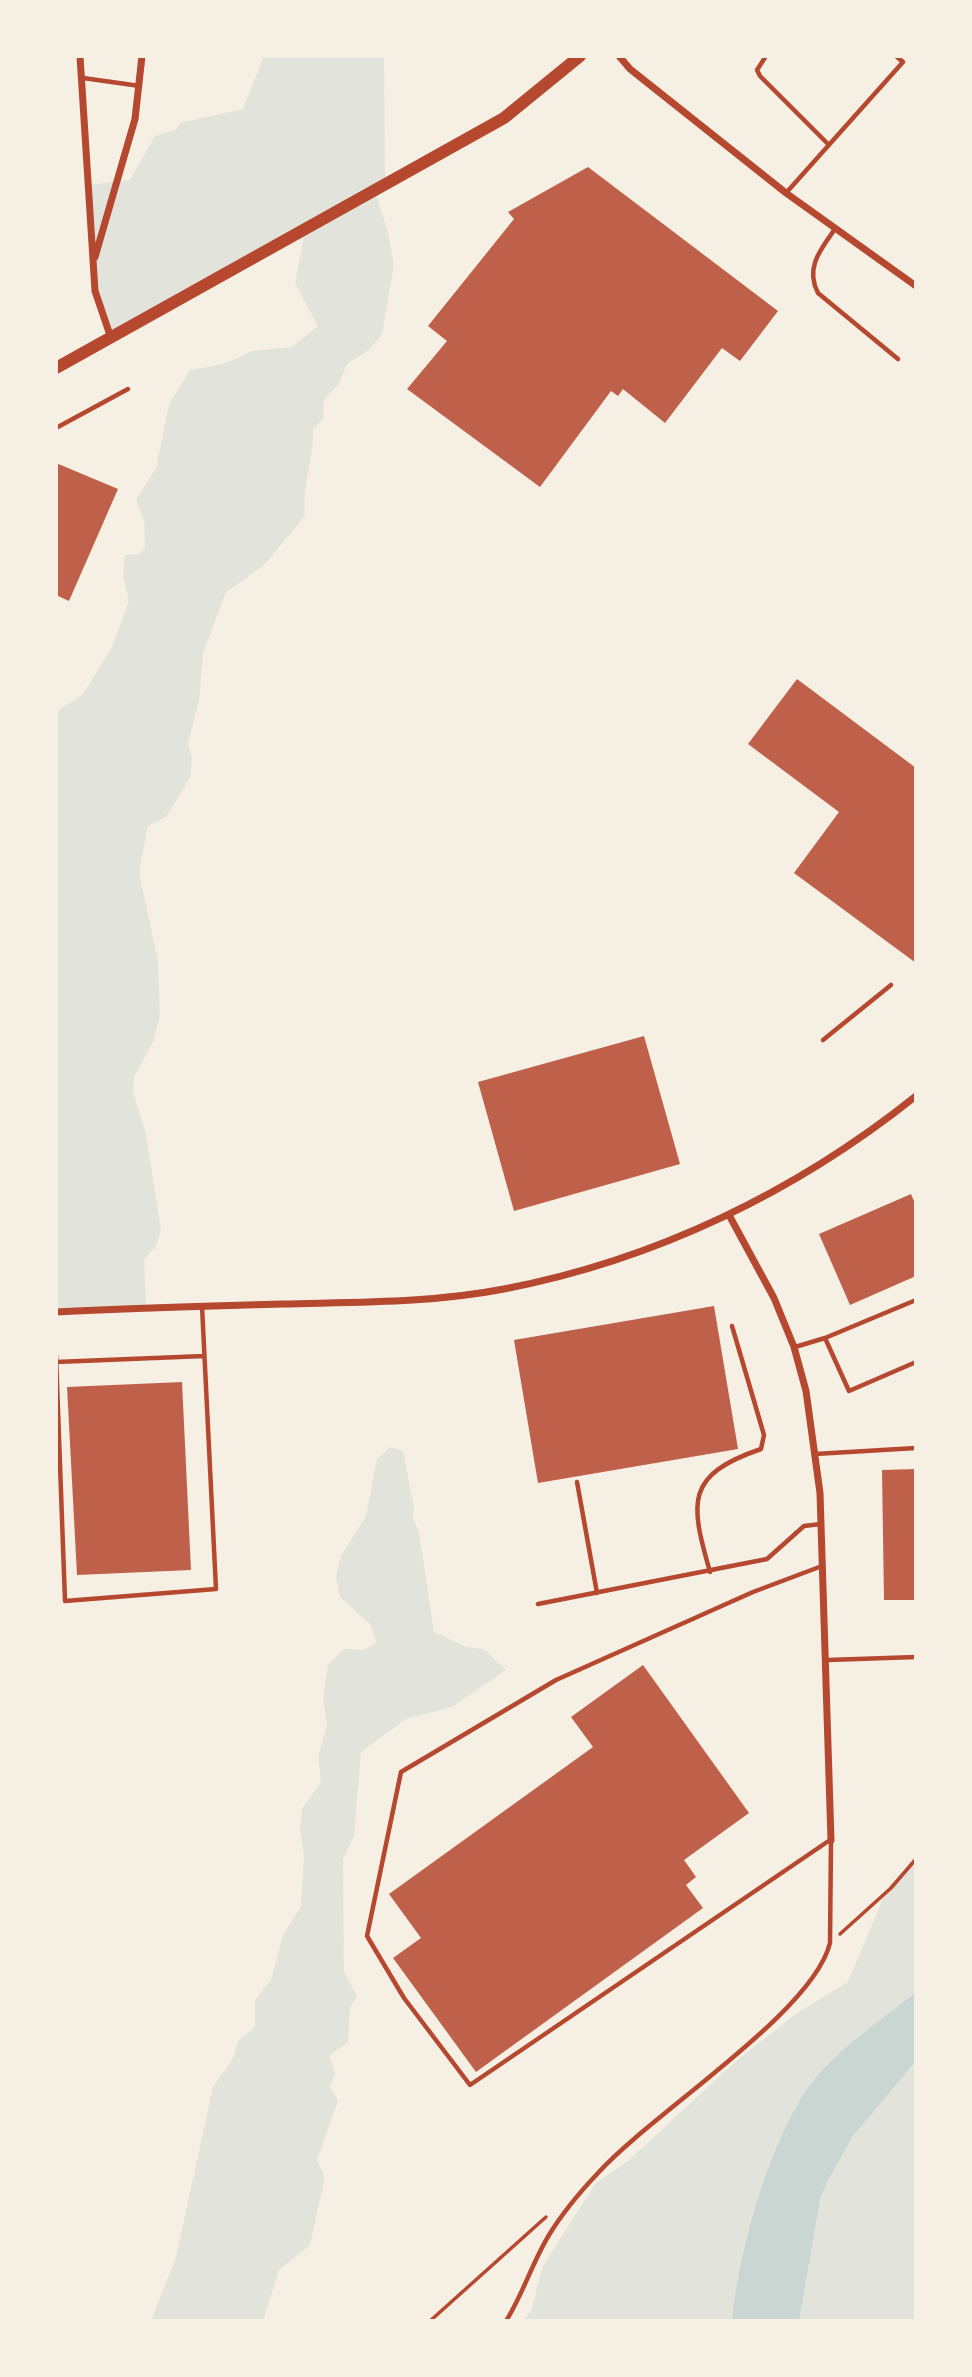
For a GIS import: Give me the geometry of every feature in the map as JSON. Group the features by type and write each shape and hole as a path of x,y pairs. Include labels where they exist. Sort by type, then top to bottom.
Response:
{"main road":[{"path":"56,368 504,118 580,56"}],"street":[{"path":"80,56 95,291 111,338"},
{"path":"94,261 135,120 142,56"},
{"path":"619,56 630,69 786,192 916,286"},
{"path":"56,1312 377,1302 502,1289 608,1264 729,1215 807,1173 915,1100"},
{"path":"729,1215 774,1298 794,1347 806,1391 821,1524 828,1660 831,1840"}],"lane":[{"path":"766,56 757,70 760,76 828,144"},
{"path":"786,192 903,62 896,56"},
{"path":"83,78 140,86"},
{"path":"836,228 817,253 813,283 818,293 898,359"},
{"path":"56,428 128,389"},
{"path":"823,1040 891,985"},
{"path":"794,1347 825,1339 916,1300"},
{"path":"56,1355 65,1601 216,1589 202,1306"},
{"path":"710,1572 697,1527 698,1496 708,1476 730,1459 761,1449 765,1434 732,1326"},
{"path":"825,1339 849,1391 916,1362"},
{"path":"56,1362 204,1356"},
{"path":"815,1454 916,1448"},
{"path":"577,1482 597,1593"},
{"path":"538,1604 767,1559 804,1526 821,1524"},
{"path":"823,1565 753,1592 556,1680 401,1772 367,1936 404,1998 470,2085 831,1840"},
{"path":"828,1660 916,1657"},
{"path":"506,2321 548,2236 568,2206 645,2128 726,2062 793,2000 827,1955 831,1942 831,1840"}],"path":[{"path":"831,1942 891,1888 916,1859"},
{"path":"430,2321 551,2211"}],"shaded area":[{"path":"264,56 384,56 385,183 376,195 388,232 394,265 382,334 369,350 347,364 339,384 324,400 323,419 313,429 305,492 305,516 263,566 226,592 203,653 199,701 188,743 192,759 190,778 166,817 148,826 139,873 158,961 160,1016 153,1042 134,1077 133,1091 146,1134 161,1230 156,1246 144,1260 146,1305 56,1310 56,712 83,694 112,647 129,601 123,576 125,555 139,554 145,548 144,521 136,500 156,468 169,404 190,370 224,364 252,351 292,347 318,326 295,283 305,230 113,333 95,289 88,185 130,180 155,136 177,129 180,123 243,109"},
{"path":"390,1447 403,1451 434,1632 464,1646 485,1650 506,1670 452,1707 406,1719 361,1752 354,1836 343,1859 344,1972 357,1996 350,2008 348,2042 329,2056 335,2073 330,2087 338,2101 317,2160 325,2177 310,2245 279,2270 263,2321 151,2321 176,2257 213,2087 232,2060 239,2040 255,2027 255,2000 271,1980 283,1935 301,1906 304,1856 300,1827 302,1809 321,1782 318,1757 327,1726 323,1698 328,1665 344,1649 364,1650 377,1643 370,1624 340,1597 336,1577 341,1556 366,1516 377,1459"},
{"path":"916,1856 916,1992 840,2053 818,2075 801,2098 772,2158 760,2192 742,2261 732,2321 522,2321 531,2311 543,2266 595,2184 629,2160 736,2061 797,2013 848,1982 887,1889"},
{"path":"916,1992 916,2061 853,2136 828,2180 820,2200 799,2321 732,2321 742,2261 760,2192 772,2158 801,2098 818,2075 840,2053"},
{"path":"916,2061 916,2321 799,2321 813,2228 829,2179 849,2142"}],"building":[{"path":"588,167 778,311 740,361 722,348 665,423 623,389 618,396 611,391 540,487 407,389 447,341 428,326 514,219 508,212"},
{"path":"56,463 118,489 69,601 56,595"},
{"path":"797,679 916,768 916,963 794,873 839,812 748,744"},
{"path":"644,1036 680,1164 514,1211 478,1082"},
{"path":"911,1194 916,1206 916,1276 850,1305 819,1234"},
{"path":"714,1306 738,1449 538,1483 514,1340"},
{"path":"182,1382 191,1570 77,1575 67,1387"},
{"path":"916,1469 916,1600 884,1600 882,1470"},
{"path":"643,1665 749,1813 684,1860 696,1877 686,1885 703,1908 476,2072 393,1958 421,1938 389,1894 593,1747 571,1717"}]}
